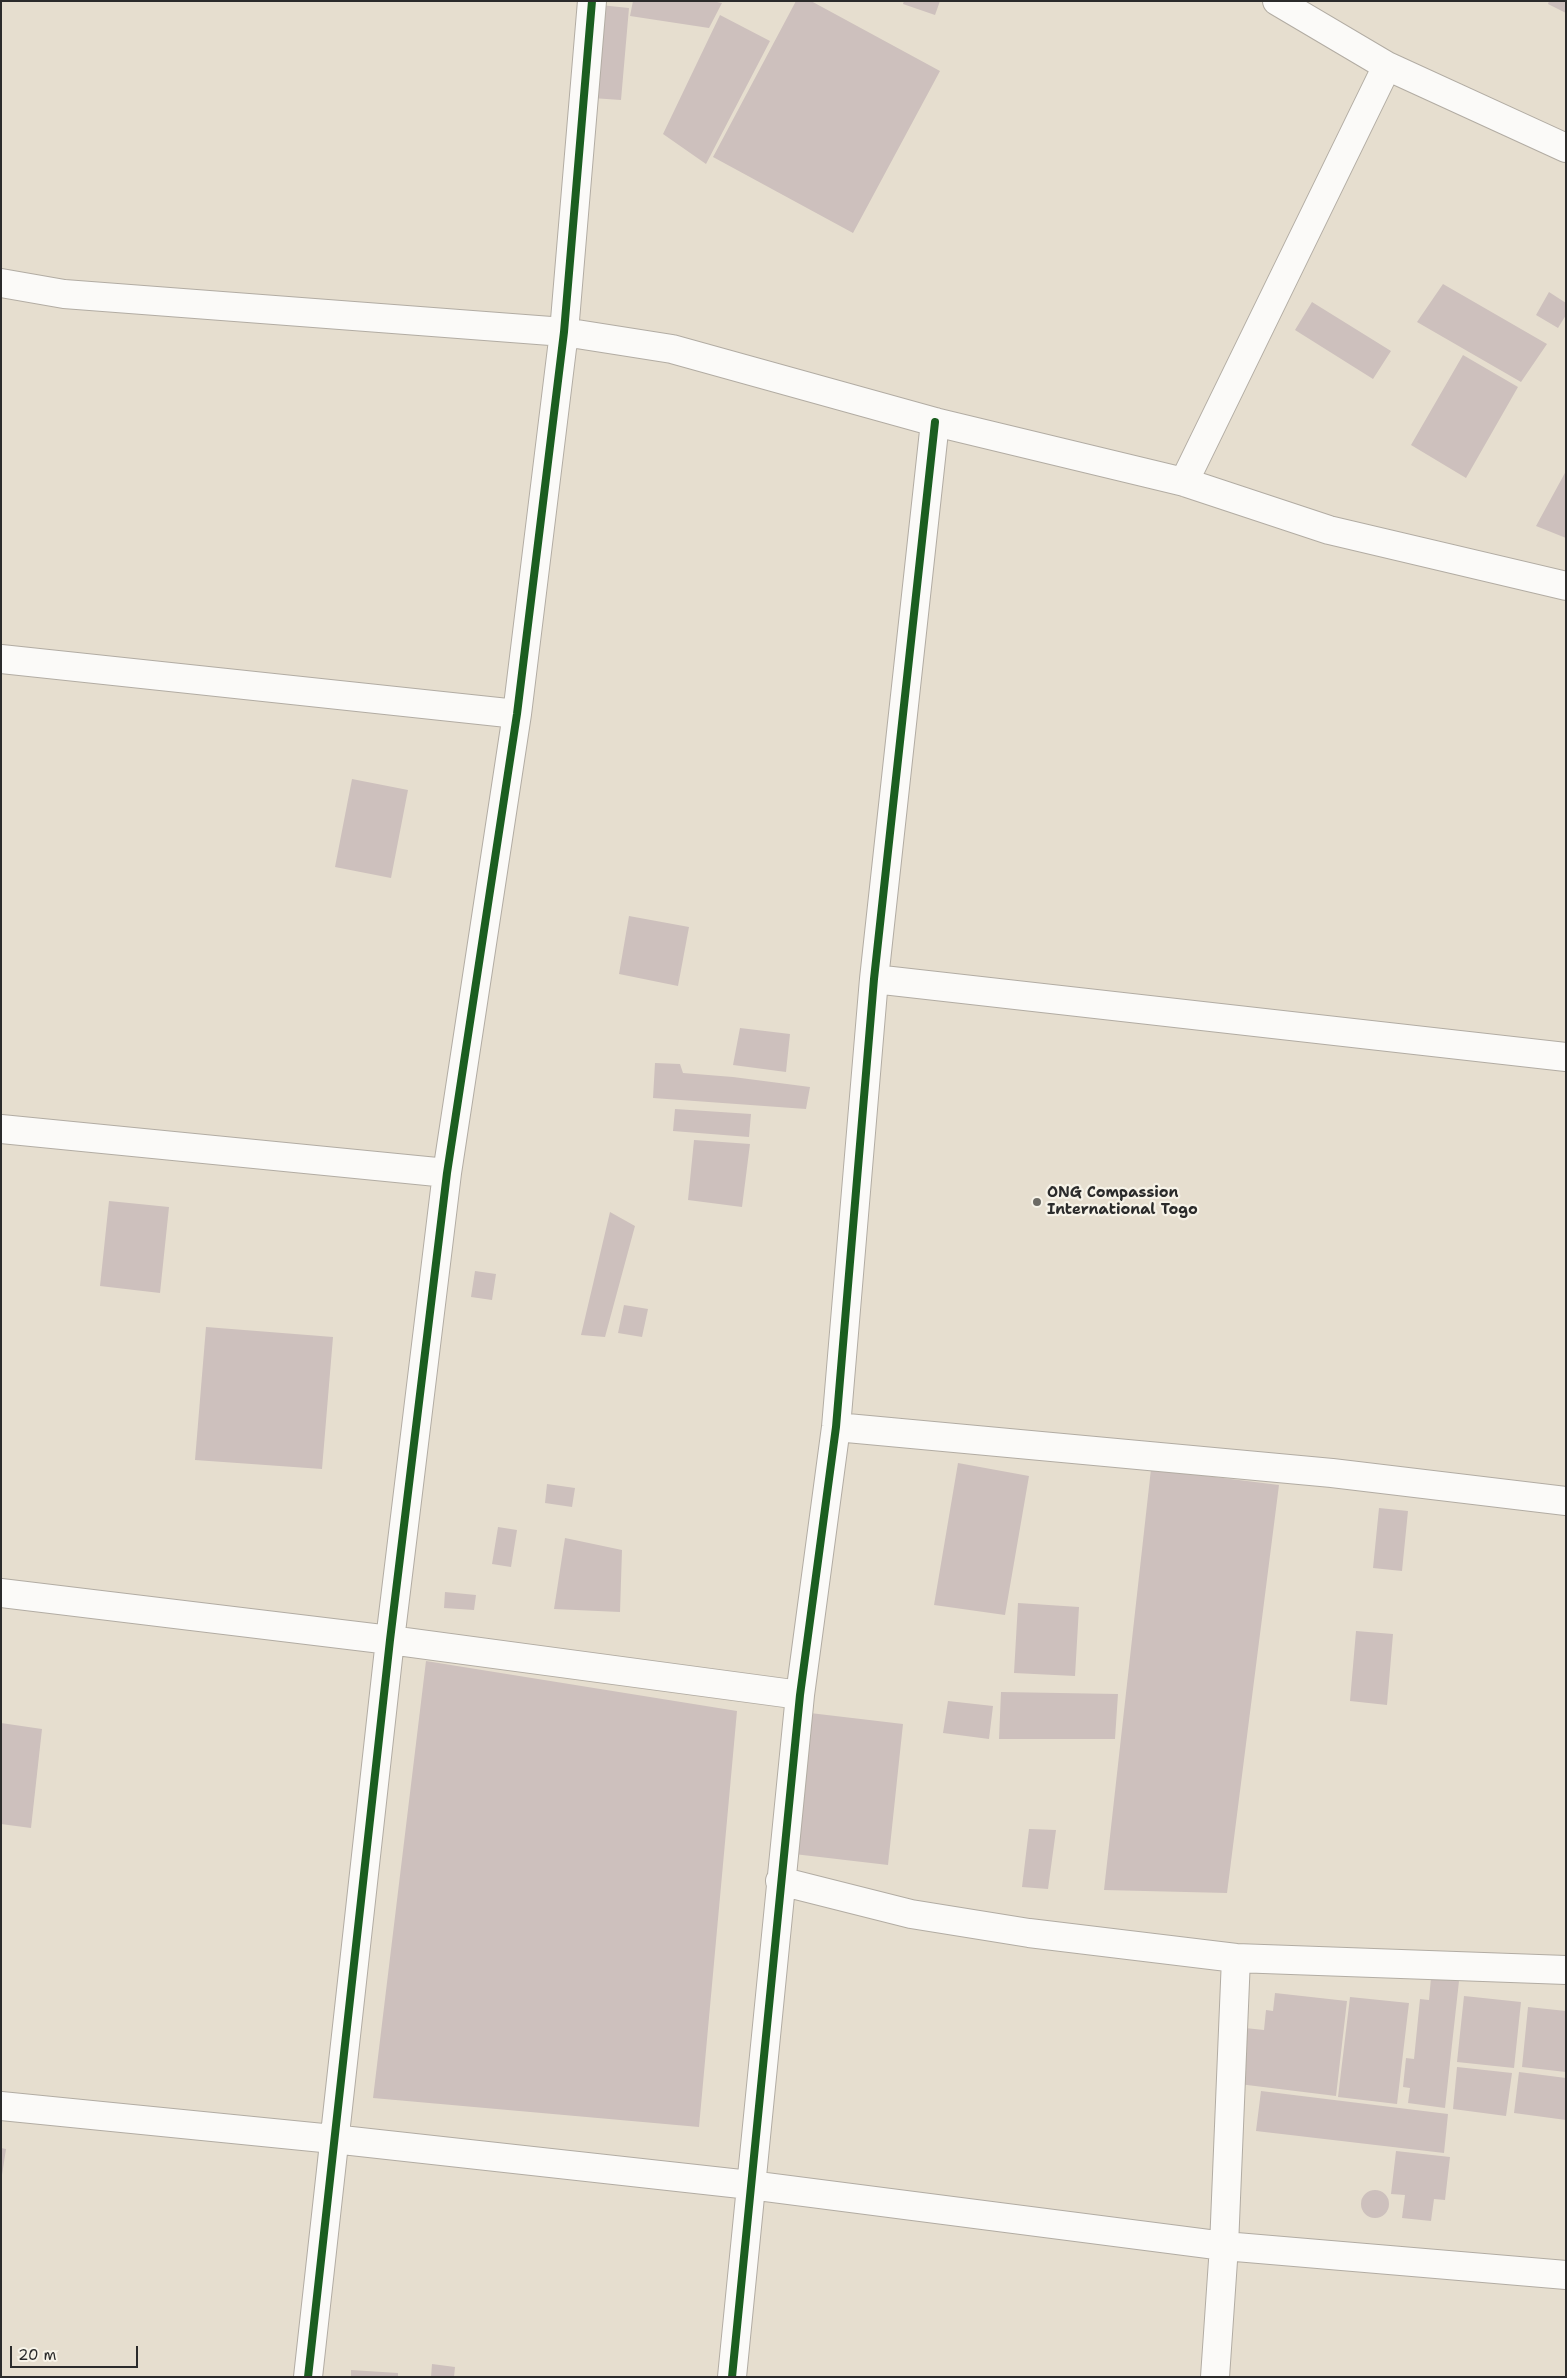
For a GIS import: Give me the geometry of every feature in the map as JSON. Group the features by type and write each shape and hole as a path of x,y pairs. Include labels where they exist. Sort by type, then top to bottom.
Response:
{"street":[{"path":"308,2377 358,1942 390,1640 447,1173 517,714 564,332 592,1"},
{"path":"1277,1 1387,66 1566,148"},
{"path":"1184,482 1387,66"},
{"path":"1,283 64,294 564,332 672,349 934,422 1184,482 1329,530 1566,586"},
{"path":"732,2377 800,1695 836,1427 874,979 934,422"},
{"path":"1,659 517,714"},
{"path":"874,979 1566,1057"},
{"path":"1,1129 447,1173"},
{"path":"836,1427 1332,1473 1566,1501"},
{"path":"1,1592 390,1640 800,1695"},
{"path":"780,1881 911,1914 1030,1933 1236,1958 1566,1970"},
{"path":"1215,2377 1224,2246 1236,1958"},
{"path":"1,2106 334,2138 750,2185 1224,2246 1566,2275"}],"building":[{"path":"633,1 712,1 722,3 709,28 630,16"},
{"path":"796,1 811,1 940,71 853,233 713,157"},
{"path":"904,1 940,1 935,15 903,4"},
{"path":"1549,1 1566,1 1566,13 1548,4"},
{"path":"600,5 629,8 621,100 592,98"},
{"path":"720,15 770,41 706,164 663,134"},
{"path":"1443,284 1547,344 1521,382 1417,322"},
{"path":"1549,292 1566,303 1566,315 1558,328 1536,315"},
{"path":"1312,302 1391,351 1373,379 1295,330"},
{"path":"1463,355 1518,387 1466,478 1411,445"},
{"path":"1566,471 1566,538 1536,526"},
{"path":"352,779 408,790 391,878 335,867"},
{"path":"629,916 689,927 678,986 619,974"},
{"path":"740,1028 790,1034 786,1072 733,1065"},
{"path":"655,1063 680,1064 683,1073 733,1077 810,1087 806,1109 653,1098"},
{"path":"675,1109 751,1114 749,1137 673,1131"},
{"path":"694,1140 750,1144 742,1207 688,1200"},
{"path":"109,1201 169,1207 160,1293 100,1286"},
{"path":"610,1212 635,1226 605,1337 581,1335"},
{"path":"475,1271 496,1274 492,1300 471,1297"},
{"path":"624,1305 648,1309 642,1337 618,1333"},
{"path":"206,1327 333,1337 322,1469 195,1460"},
{"path":"958,1463 1029,1476 1005,1615 934,1605"},
{"path":"1151,1469 1279,1485 1227,1893 1104,1890"},
{"path":"547,1484 575,1488 572,1507 545,1503"},
{"path":"1379,1508 1408,1511 1402,1571 1373,1568"},
{"path":"498,1527 517,1530 511,1567 492,1564"},
{"path":"565,1538 622,1550 620,1612 554,1609"},
{"path":"445,1592 476,1595 474,1610 444,1608"},
{"path":"1018,1603 1079,1607 1075,1676 1014,1673"},
{"path":"1356,1631 1393,1634 1387,1705 1350,1701"},
{"path":"426,1661 737,1711 699,2127 373,2098"},
{"path":"1001,1692 1118,1694 1115,1739 999,1739"},
{"path":"948,1701 993,1706 989,1739 943,1733"},
{"path":"810,1713 903,1724 888,1865 794,1854"},
{"path":"1,1723 42,1729 31,1828 1,1824"},
{"path":"1029,1829 1056,1830 1048,1889 1022,1887"},
{"path":"1431,1978 1459,1981 1445,2108 1408,2103 1410,2088 1403,2087 1406,2058 1414,2059 1420,1999 1429,2000"},
{"path":"1275,1993 1347,2001 1336,2096 1239,2084 1245,2028 1264,2030 1266,2010 1273,2011"},
{"path":"1464,1996 1521,2002 1514,2068 1457,2062"},
{"path":"1350,1997 1409,2003 1397,2104 1338,2097"},
{"path":"1528,2007 1566,2011 1566,2072 1522,2067"},
{"path":"1457,2067 1512,2073 1506,2116 1453,2109"},
{"path":"1519,2072 1566,2078 1566,2120 1514,2113"},
{"path":"1261,2091 1448,2114 1444,2153 1256,2131"},
{"path":"1,2148 6,2149 2,2175 1,2175"},
{"path":"1396,2151 1450,2157 1445,2200 1434,2199 1431,2221 1402,2218 1405,2195 1391,2194"},
{"path":"1375,2190 1385,2194 1389,2204 1385,2214 1375,2218 1365,2214 1361,2204 1365,2194"},
{"path":"432,2364 455,2367 454,2377 431,2377"},
{"path":"351,2370 398,2373 398,2377 351,2377"}],"cycle path":[{"path":"308,2377 390,1640 447,1173 517,714 564,332 592,1"},
{"path":"732,2377 800,1695 836,1427 874,979 935,422"}],"place":[{"name":"ONG Compassion International Togo","path":"1037,1202"}]}
